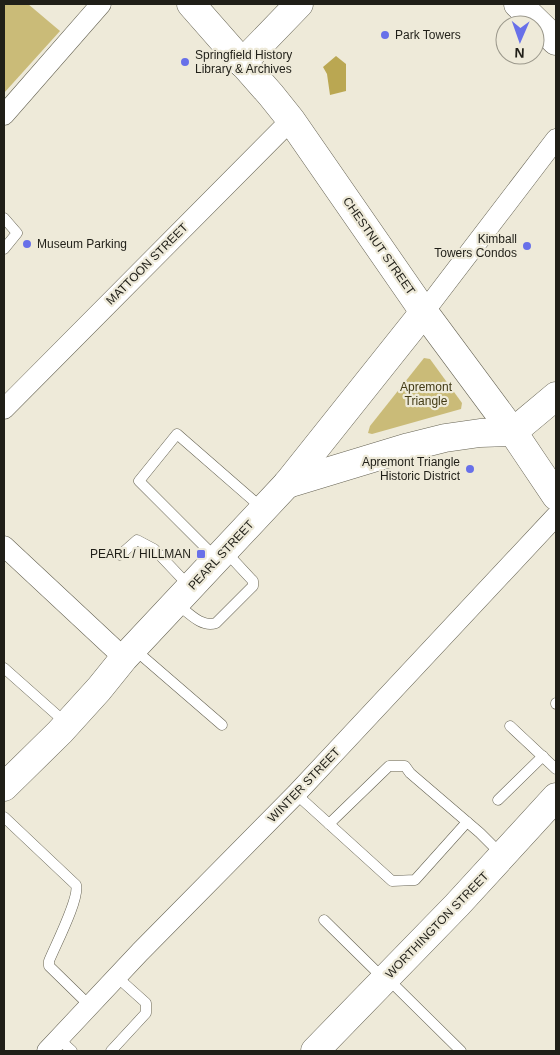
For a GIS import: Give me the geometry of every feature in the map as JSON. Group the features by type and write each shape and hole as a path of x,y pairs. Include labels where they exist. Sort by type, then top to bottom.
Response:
{"main road":[{"name":"CHESTNUT STREET","path":"191,4 271,94 291,120 424,312 513,432 556,496"},
{"path":"242,63 299,4"},
{"path":"518,4 556,41"},
{"name":"PEARL STREET","path":"4,787 67,724 129,653 288,484 424,312"},
{"path":"288,484 445,438 464,434 513,432 556,396"},
{"name":"WORTHINGTON STREET","path":"315,1051 503,856 556,797"}],"street":[{"path":"4,115 101,4"},
{"name":"MATTOON STREET","path":"4,409 291,120"},
{"path":"424,312 556,138"},
{"name":"WINTER STREET","path":"60,1047 90,1006 117,977 190,900 296,794 556,516"},
{"path":"4,546 129,653"}],"lane":[{"path":"4,218 17,233 4,249"},
{"path":"120,555 137,540 154,549 202,623 210,626 216,623 253,586 254,581 221,555 138,481 177,434 264,509"},
{"path":"129,653 222,725"},
{"path":"4,668 67,724"},
{"path":"510,726 556,769"},
{"path":"498,800 543,756"},
{"path":"329,824 389,766 405,766 410,773 503,856"},
{"path":"296,794 392,881 415,880 467,822"},
{"path":"4,816 76,885 78,890 49,961 49,966 90,1006"},
{"path":"324,920 460,1051"},
{"path":"112,1051 146,1013 146,1003 117,977"}],"green space":[{"path":"4,4 28,4 60,31 4,93"},
{"name":"Apremont Triangle","path":"424,358 430,359 462,403 461,409 372,434 368,433 370,426"}],"shaded area":[{"path":"336,56 346,64 346,91 330,95 327,74 323,67"}],"place":[{"name":"Park Towers","path":"385,35"},
{"name":"Springfield History Library & Archives","path":"185,62"},
{"name":"Museum Parking","path":"27,244"},
{"name":"Kimball Towers Condos","path":"527,246"},
{"name":"Apremont Triangle Historic District","path":"470,469"},
{"name":"PEARL / HILLMAN","path":"201,554"}]}
